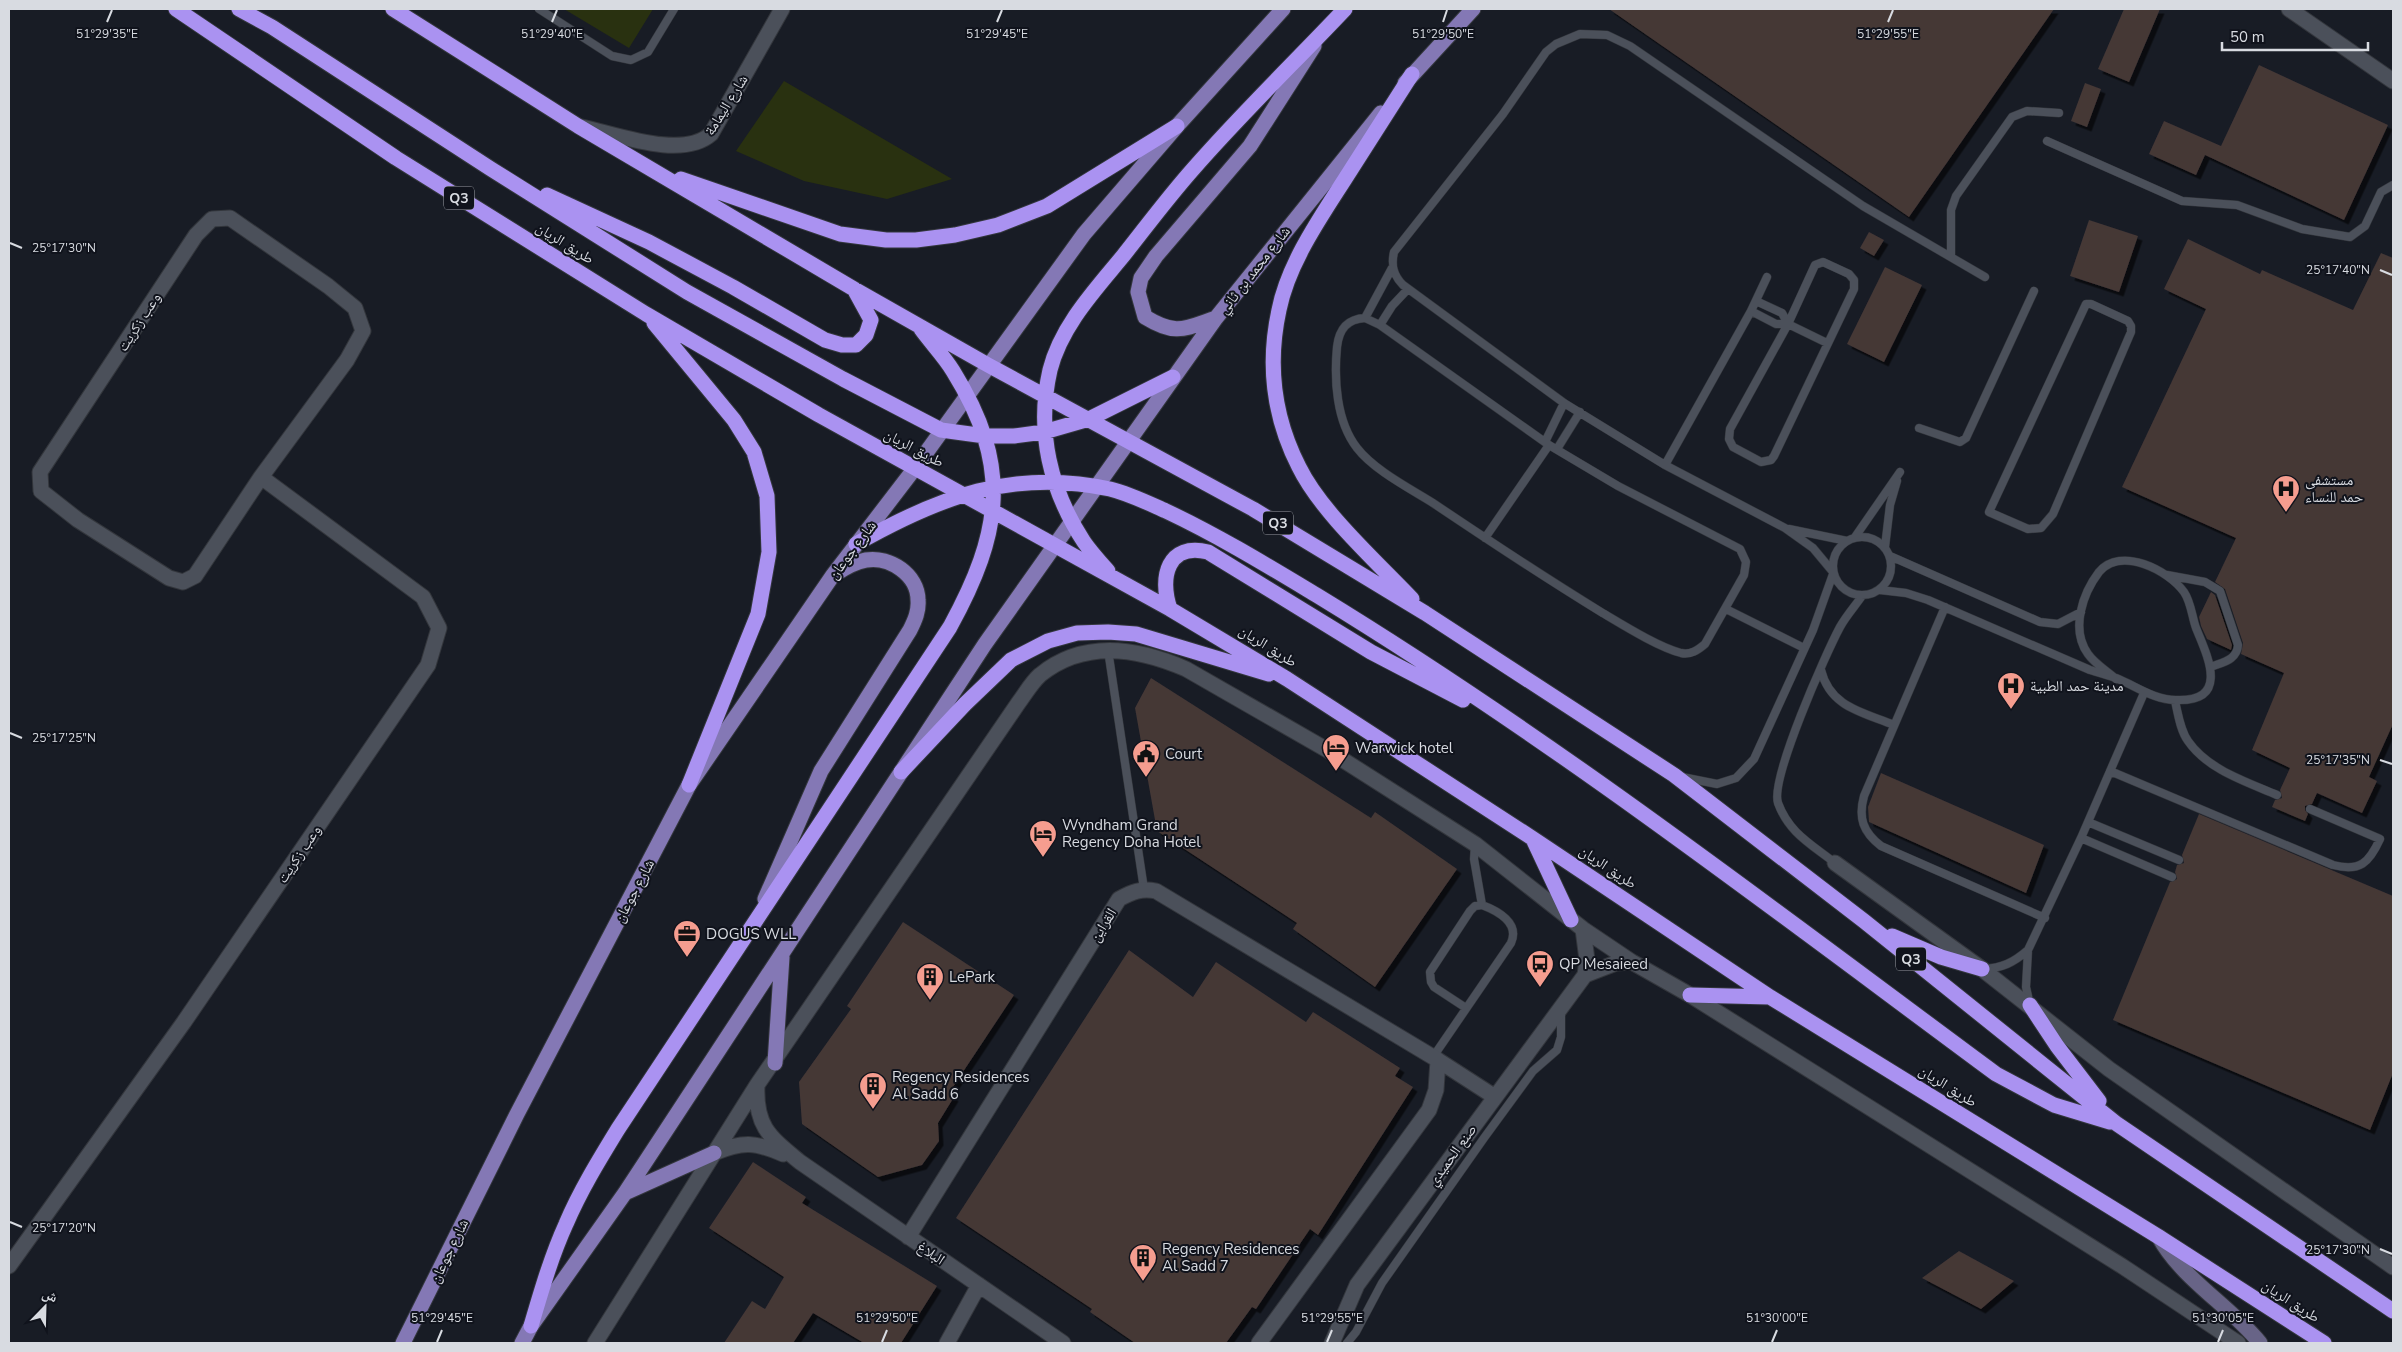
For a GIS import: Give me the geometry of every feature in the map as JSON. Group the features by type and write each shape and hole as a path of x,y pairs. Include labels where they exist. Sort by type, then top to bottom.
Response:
{"highway":[{"name":"طريق الريان","path":"176,9 396,158 646,314 819,415 1170,609 1287,679 1532,838 1770,996 2160,1237 2324,1343"},
{"path":"239,9 272,27 491,169 687,292 843,379 941,430 985,436 1014,436 1044,432 1089,419 1173,377"},
{"name":"Q3","path":"393,9 578,126 854,289 988,365 1261,514 1424,613 1674,775 1864,921 2117,1124 2393,1311"},
{"path":"1112,576 1085,544 1072,521 1054,482 1047,457 1044,432 1046,396 1051,368 1059,345 1076,315 1193,168 1345,9"},
{"path":"1412,74 1320,218 1296,264 1279,309 1272,363 1274,396 1282,427 1299,468 1322,502 1424,613"},
{"path":"645,166 840,234 886,240 916,240 955,235 998,225 1047,206 1177,126"},
{"path":"491,169 649,242 733,287 824,340 842,345 856,345 866,334 871,320 854,289"},
{"path":"646,314 734,420 754,452 767,496 769,552 758,614 690,785"},
{"path":"531,1326 566,1224 589,1176 756,919 950,627 969,591 982,557 994,511 994,486 985,436 967,393 952,368 918,325"},
{"path":"856,544 895,522 962,494 994,486 1024,482 1054,482 1096,487 1137,497 1188,521 1254,558 1367,626 1531,735 1642,814 1996,1074 2054,1105 2117,1124"},
{"path":"1170,609 1165,594 1164,582 1170,564 1178,555 1187,551 1198,550 1208,552 1371,652 1531,735"},
{"path":"901,772 964,704 1011,660 1048,641 1077,633 1108,632 1136,634 1287,679"},
{"path":"1532,838 1571,920"},
{"path":"1864,921 1902,941 1941,957 1982,969"},
{"path":"1690,995 1770,996"},
{"path":"2030,1005 2063,1054 2117,1124"}],"main road":[{"path":"914,468 1084,234 1177,126 1283,9"},
{"name":"شارع محمد بن ثاني","path":"1055,545 1216,318 1412,74 1473,9"},
{"path":"1216,318 1180,331 1160,326 1145,317 1138,292 1141,278 1156,256 1250,146 1323,32"},
{"name":"شارع جوعان","path":"403,1343 517,1114 690,785 833,575 914,468"},
{"path":"522,1343 531,1326 625,1193 782,956 985,644 1055,545"},
{"path":"756,919 821,771 910,630 917,615 918,599 916,586 907,574 894,564 880,560 866,560 851,564 833,575"},
{"path":"775,1062 782,956"},
{"path":"625,1193 714,1152"}],"street":[{"name":"شارع اليمامة","path":"578,126 660,144 682,146 697,144 705,140 782,9"},
{"path":"2290,9 2393,82"},
{"name":"وعب زكريت","path":"230,218 328,286 355,308 363,331 347,360 261,477 208,560 195,576 184,582 169,578 78,520 41,491 40,472 196,235 212,219 230,218"},
{"name":"وعب زكريت","path":"9,1266 189,1014 428,665 440,628 423,596 261,477"},
{"path":"595,1343 757,1085 775,1062 1018,702 1040,676 1064,661 1081,654 1108,650 1134,652 1164,660 1209,681 1329,751 1475,844 1571,920 1632,962 1690,995 2122,1266 2238,1343"},
{"path":"1835,863 2030,1005 2109,1069 2393,1268"},
{"path":"1144,889 1156,891 1495,1097"},
{"name":"القراين","path":"908,1237 1119,899 1132,892 1144,889"},
{"path":"1583,929 1587,960 1585,975 1616,963 1632,962"},
{"name":"صنع الحميدي","path":"1332,1343 1357,1285 1585,975"},
{"path":"1259,1343 1429,1110 1436,1090 1435,1059"},
{"name":"البلاغ","path":"757,1085 756,1101 763,1127 772,1138 800,1162 1063,1343"},
{"name":"البلاغ","path":"714,1152 741,1143 753,1143 800,1162"},
{"path":"2160,1237 2175,1261 2233,1314 2260,1343"},
{"path":"947,1343 979,1285"}],"lane":[{"path":"539,9 612,56 631,60 648,52 674,9"},
{"path":"1365,318 1392,268 1394,252 1398,244 1503,114 1546,52 1568,38 1593,33 1606,35 1624,43 1863,206 1985,277"},
{"path":"1951,257 1952,210 1956,196 2012,118 2027,111 2059,114"},
{"path":"2047,141 2182,201 2237,204 2302,229 2350,237 2365,226 2381,192 2393,185"},
{"path":"1823,262 1849,274 1854,280 1854,289 1827,343 1774,456 1770,460 1762,462 1733,447 1729,434 1788,324 1815,265 1823,262"},
{"path":"1392,268 1398,281 1408,289 1564,403 1665,465 1785,528 1813,548 1844,590 1862,596"},
{"path":"1665,465 1751,311 1767,277"},
{"path":"1380,325 1392,306 1408,289"},
{"path":"1919,428 1960,442 1966,438 2034,291"},
{"path":"1756,301 1782,313 1788,324"},
{"path":"2086,304 2091,304 2128,321 2131,326 2131,332 2050,520 2040,528 2028,529 1989,512 2086,304"},
{"path":"1751,311 1776,324 1788,324 1827,343"},
{"path":"1365,318 1380,325 1556,449 1618,486 1740,549 1746,562 1744,575 1705,644 1695,652 1683,654 1624,626 1485,538 1369,461 1348,436 1342,420 1335,367 1342,328 1357,319 1365,318"},
{"path":"1485,538 1547,443 1564,403"},
{"path":"1556,449 1580,412"},
{"path":"1855,537 1900,472 1890,504 1885,547"},
{"path":"1785,528 1847,541"},
{"path":"1674,775 1717,784 1736,778 1754,759 1804,648 1833,573 1835,554 1847,541 1855,537 1866,537 1876,540 1885,547 1890,556 1891,574 1880,590"},
{"path":"1890,556 2040,622 2058,624 2080,612"},
{"path":"1835,863 1790,828 1777,800 1781,771 1821,670 1840,627 1862,596 1880,590 1906,593 1945,607 2090,670 2116,679 2144,693 2174,700 2194,699 2204,692 2210,682 2212,667 2196,627 2186,594 2176,582 2135,562 2124,560 2105,566 2090,586 2080,612 2079,628 2086,652 2116,679"},
{"path":"2163,574 2205,582 2220,591 2238,645 2233,658 2212,667"},
{"path":"1945,607 1864,796 1860,810 1862,824 1870,837 1881,846 2045,918"},
{"path":"1726,609 1804,648"},
{"path":"1108,650 1144,889"},
{"path":"1821,670 1829,691 1836,700 1846,706 1894,725"},
{"path":"1982,969 1999,968 2015,962 2028,950 2045,918 2144,693"},
{"path":"2174,700 2187,740 2200,754 2238,778 2277,795"},
{"path":"2110,770 2333,865 2347,868 2362,865 2373,856 2380,839 2310,809"},
{"path":"2088,822 2179,860"},
{"path":"2081,838 2172,877"},
{"path":"1475,844 1474,859 1482,905"},
{"path":"1435,1059 1466,1008 1515,935 1514,927 1509,921 1482,905 1475,906 1470,911 1430,972 1430,982 1434,987 1466,1008"},
{"path":"2028,950 2026,978 2030,1005"},
{"path":"1347,1343 1356,1332 1382,1282 1484,1138 1533,1071 1557,1050 1561,1037 1562,1007"}],"green space":[{"path":"564,9 653,9 629,48"},
{"path":"784,81 952,179 887,199 804,181 736,151"}],"building":[{"path":"1609,9 2054,9 1909,217"},
{"path":"2124,9 2160,9 2129,82 2098,69"},
{"path":"2259,65 2388,125 2344,220 2205,155 2196,175 2149,154 2164,121 2221,146"},
{"path":"2085,83 2101,89 2087,127 2071,121"},
{"path":"2089,220 2138,236 2119,292 2070,276"},
{"path":"1869,232 1884,240 1874,256 1860,248"},
{"name":"مستشفى حمد للنساء","path":"2188,239 2260,274 2262,270 2353,310 2381,253 2393,258 2393,724 2369,777 2377,781 2362,813 2317,793 2312,804 2305,806 2308,814 2305,821 2272,807 2275,800 2282,798 2280,790 2290,768 2252,750 2284,673 2241,654 2243,643 2225,589 2215,582 2236,538 2122,487 2206,309 2164,289"},
{"path":"1885,267 1922,285 1884,362 1847,344"},
{"path":"2211,592 2215,595 2232,645 2231,650 2207,639 2201,626 2199,617"},
{"path":"1151,678 1371,818 1375,812 1457,869 1375,987 1293,929 1297,923 1157,831 1135,708"},
{"path":"1881,773 2044,845 2026,893 1869,822 1868,807"},
{"path":"2199,814 2393,896 2393,1073 2370,1130 2113,1020 2170,882 2177,879 2175,872 2177,865 2184,863 2182,855"},
{"path":"903,922 1014,995 949,1093 954,1097 938,1123 939,1141 922,1165 878,1177 802,1124 799,1082 851,1009 847,1006"},
{"path":"1129,950 1193,997 1216,962 1306,1022 1313,1012 1400,1068 1395,1076 1413,1087 1318,1235 1310,1229 1256,1309 1252,1307 1226,1343 1135,1343 1090,1312 1092,1309 956,1218"},
{"path":"753,1162 806,1197 802,1203 937,1286 901,1343 864,1343 813,1313 793,1343 724,1343 752,1301 765,1309 784,1277 709,1228"},
{"path":"1959,1251 2014,1281 1981,1309 1922,1278"}],"place":[{"name":"مستشفى حمد للنساء","path":"2286,513"},
{"name":"مدينة حمد الطبية","path":"2011,710"},
{"name":"Warwick hotel","path":"1336,772"},
{"name":"Court","path":"1146,778"},
{"name":"Wyndham Grand Regency Doha Hotel","path":"1043,858"},
{"name":"DOGUS WLL","path":"687,958"},
{"name":"QP Mesaieed","path":"1540,988"},
{"name":"LePark","path":"930,1001"},
{"name":"Regency Residences Al Sadd 6","path":"873,1110"},
{"name":"Regency Residences Al Sadd 7","path":"1143,1282"}]}
